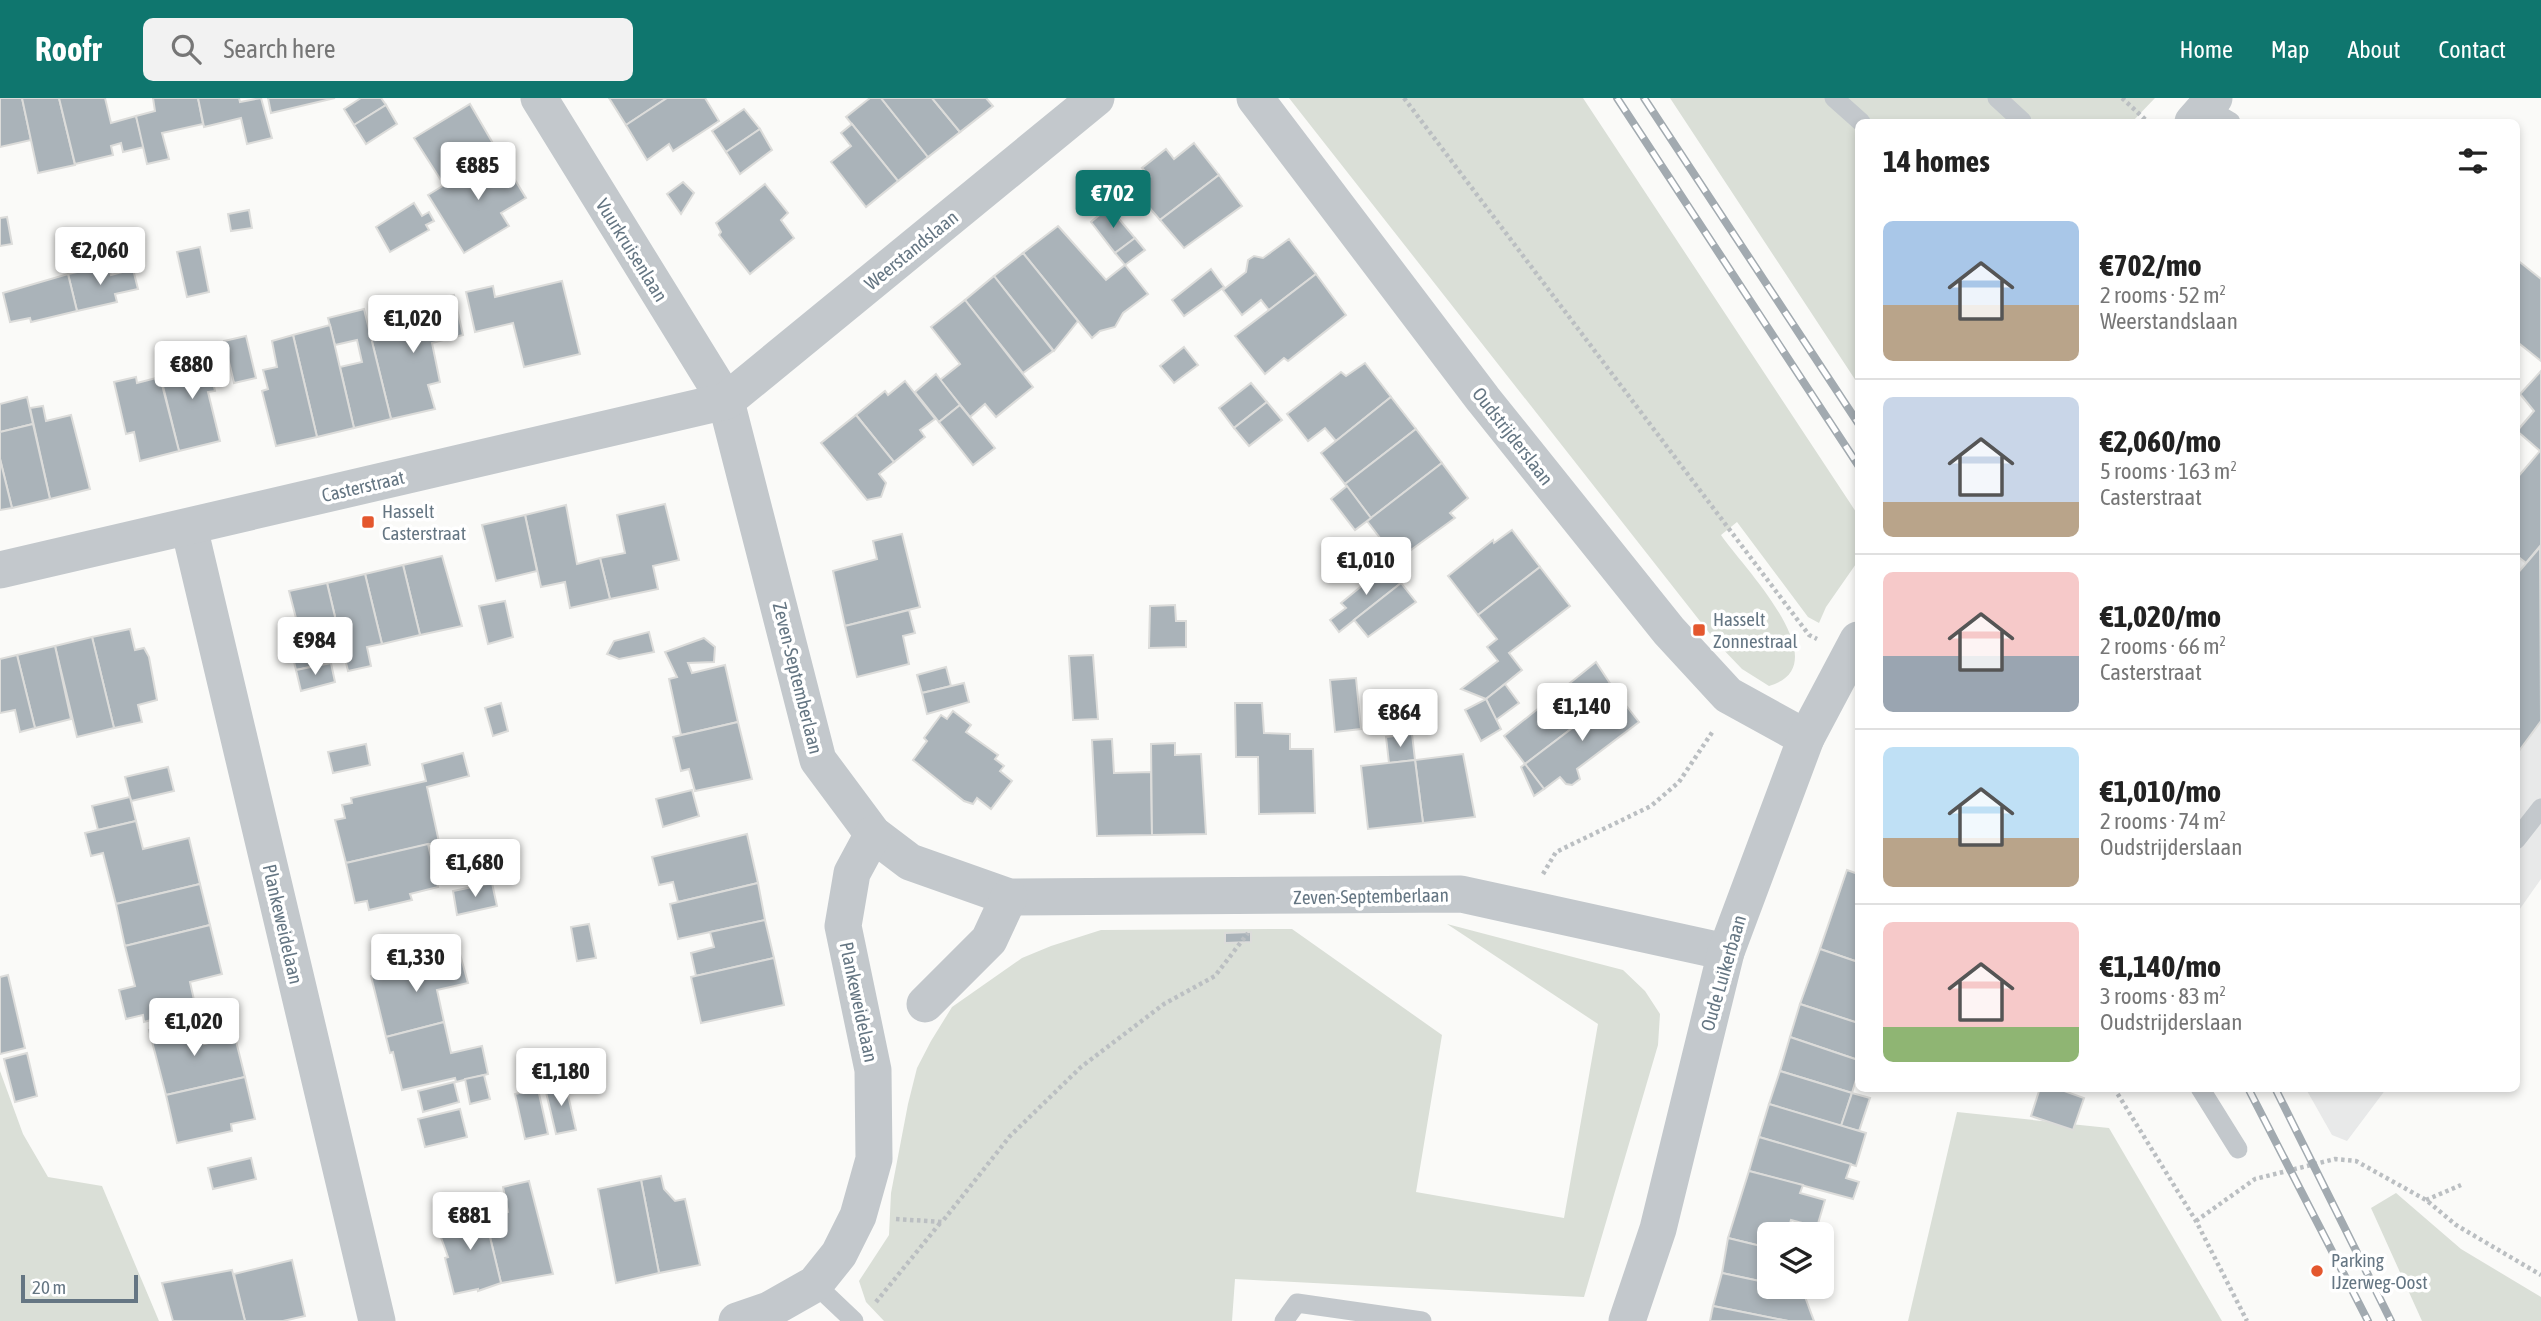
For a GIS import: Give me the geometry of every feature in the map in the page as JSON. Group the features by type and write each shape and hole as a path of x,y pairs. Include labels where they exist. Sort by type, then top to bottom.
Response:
{"street":[{"name":"Vuurkruisenlaan","path":"539,98 726,401"},
{"name":"Weerstandslaan","path":"726,401 1096,98"},
{"name":"Oudstrijderslaan","path":"1255,98 1483,399 1669,631 1728,695 1806,738"},
{"name":"Casterstraat","path":"0,570 726,401"},
{"name":"Zeven-Septemberlaan","path":"726,401 818,760 873,834 910,862 1009,897 1461,894 1726,952"},
{"name":"Plankeweidelaan","path":"189,527 377,1321"},
{"name":"Oude Luikerbaan","path":"1627,1321 1658,1229 1726,952 1806,738 1854,648"},
{"name":"Plankeweidelaan","path":"737,1321 769,1310 816,1284 839,1254 858,1216 874,1159 873,1070 843,926 852,873 873,834"},
{"path":"925,1004 989,940 1009,897"}],"lane":[{"path":"1834,98 1858,119"},
{"path":"1997,98 2020,119"},
{"path":"2520,835 2541,808"},
{"path":"2202,1092 2238,1149"},
{"path":"816,1284 861,1316"},
{"path":"1284,1321 1297,1303 1422,1321"}],"path":[{"path":"1404,98 1810,635 1854,648"},
{"path":"2122,98 2145,119"},
{"path":"1523,908 1556,852 1651,806 1679,782 1711,735 1728,695"},
{"path":"861,1316 942,1222 1010,1136 1081,1067 1164,1003 1215,976 1249,932"},
{"path":"2116,1092 2196,1221 2247,1321"},
{"path":"2196,1221 2255,1179 2335,1159 2356,1161 2426,1200 2456,1225 2541,1275"},
{"path":"2426,1200 2461,1185"},
{"path":"858,1216 942,1222"}],"shaded area":[{"path":"1289,98 1583,98 1855,510 1855,565 1826,607 1819,623 1808,617 1737,522 1721,535 1780,614 1791,637 1795,658 1789,675 1769,686 1742,669 1718,644"},
{"path":"1670,98 2155,98 2135,119 1855,119 1855,379"},
{"path":"2520,559 2541,576 2541,879 2520,909"},
{"path":"1447,924 1623,970 1645,991 1660,1014 1658,1045 1584,1297 1235,1279 1232,1321 884,1321 866,1302 859,1281 889,1235 891,1193 917,1068 952,1007 1022,958 1101,930 1292,929 1442,1035 1416,1192 1564,1218 1598,1024"},
{"path":"0,1071 23,1134 48,1177 102,1186 159,1321 0,1321"},
{"path":"2308,1092 2384,1092 2347,1141 2332,1135"},
{"path":"1957,1112 2109,1128 2222,1321 1908,1321"},
{"path":"2396,1193 2461,1249 2541,1297 2541,1321 2422,1321 2371,1208"}],"building":[{"path":"0,98 22,98 31,140 0,147"},
{"path":"22,98 59,98 75,165 38,173"},
{"path":"59,98 105,98 111,123 136,116 144,147 123,152 121,143 111,146 113,155 75,164"},
{"path":"153,98 198,98 203,124 162,133 169,159 147,164 136,116 155,111"},
{"path":"198,98 239,98 240,102 261,98 272,138 247,144 241,118 204,127"},
{"path":"268,98 335,98 271,113"},
{"path":"361,98 381,98 386,105 354,125 344,109"},
{"path":"609,98 667,98 626,125"},
{"path":"667,98 705,98 719,121 673,151 669,144 647,160 626,125"},
{"path":"870,98 881,98 928,157 898,181 846,117"},
{"path":"881,98 932,98 960,132 928,157"},
{"path":"932,98 986,98 993,106 960,132"},
{"path":"470,104 498,152 444,185 414,138"},
{"path":"386,105 397,124 366,144 354,125"},
{"path":"744,109 760,129 726,152 712,131"},
{"path":"852,124 898,181 866,207 831,162 851,146 841,133"},
{"path":"760,129 772,150 740,174 726,152"},
{"path":"1194,143 1219,175 1160,220 1134,190 1150,177 1142,168 1166,149 1174,159"},
{"path":"498,152 526,198 501,213 509,226 464,253 428,195"},
{"path":"1219,175 1242,206 1184,248 1160,220"},
{"path":"683,182 694,193 681,214 667,194"},
{"path":"765,184 788,213 781,220 794,238 750,274 719,235 721,232 716,223"},
{"path":"414,203 422,216 429,212 434,221 426,225 429,230 390,252 376,227"},
{"path":"1109,207 1135,238 1115,253 1091,222"},
{"path":"249,210 252,228 231,231 228,214"},
{"path":"7,217 12,244 0,246 0,218"},
{"path":"1058,226 1106,280 1125,265 1148,294 1123,313 1115,327 1100,331 1092,338 1023,253"},
{"path":"1135,238 1145,250 1125,265 1115,253"},
{"path":"1289,239 1316,274 1269,310 1261,300 1242,315 1223,290 1246,272 1248,260 1254,256 1263,258"},
{"path":"200,247 209,292 187,297 177,252"},
{"path":"1023,253 1078,321 1054,351 994,276"},
{"path":"2520,262 2541,279 2541,361 2520,344"},
{"path":"108,265 111,275 133,269 138,289 115,294 117,302 77,311 68,274"},
{"path":"1211,269 1224,287 1184,316 1172,300"},
{"path":"68,274 77,311 31,322 30,318 10,322 3,293"},
{"path":"1316,274 1346,315 1288,361 1284,358 1265,374 1235,336"},
{"path":"994,276 1053,351 1023,373 965,300"},
{"path":"562,281 580,354 524,367 513,323 475,332 466,292 493,286 495,297"},
{"path":"454,295 463,335 432,343 440,382 428,385 435,409 391,419 368,325 431,308 429,301"},
{"path":"965,300 1033,387 996,417 985,404 970,417 940,380 960,364 931,327"},
{"path":"364,309 391,419 354,428 340,367 362,362 357,340 335,345 328,318"},
{"path":"330,325 354,428 317,437 293,335"},
{"path":"293,335 317,437 276,446 262,391 268,389 263,370 277,367 272,341"},
{"path":"246,336 256,378 234,383 224,341"},
{"path":"205,347 215,391 208,392 220,441 179,451 161,378 181,374 177,354"},
{"path":"1184,347 1198,365 1174,383 1160,366"},
{"path":"1365,363 1391,397 1336,441 1325,428 1308,441 1287,414 1341,372 1346,376"},
{"path":"2541,371 2541,545 2526,563 2520,558 2520,474 2540,451 2520,434 2520,427 2534,411 2520,394"},
{"path":"936,374 960,405 939,422 915,392"},
{"path":"136,377 137,383 160,377 179,451 140,461 134,432 126,434 114,382"},
{"path":"905,381 935,419 920,430 925,437 894,462 856,415 885,391 888,395"},
{"path":"1251,383 1267,402 1234,428 1219,408"},
{"path":"27,397 33,424 0,432 0,404"},
{"path":"1391,397 1416,429 1345,484 1321,453"},
{"path":"1267,402 1282,420 1249,446 1234,428"},
{"path":"960,405 995,448 973,465 939,422"},
{"path":"43,406 46,421 71,415 90,489 50,499 30,408"},
{"path":"856,415 894,462 879,474 886,483 881,497 867,500 821,443"},
{"path":"33,424 50,499 12,508 0,459 0,432"},
{"path":"1416,429 1442,463 1371,518 1345,484"},
{"path":"0,459 12,508 0,510"},
{"path":"1442,463 1468,498 1450,513 1455,518 1397,560 1367,521"},
{"path":"1347,486 1371,518 1355,530 1331,499"},
{"path":"665,504 679,560 653,566 658,589 610,599 600,558 625,553 617,515"},
{"path":"566,505 577,564 600,558 610,599 570,608 565,582 541,587 525,515"},
{"path":"525,515 537,571 496,581 482,525"},
{"path":"1512,530 1540,567 1478,615 1448,576 1493,540 1494,543"},
{"path":"902,534 920,607 845,626 833,571 877,559 873,541"},
{"path":"2540,547 2541,721 2520,750 2520,570"},
{"path":"442,556 462,626 420,635 403,565"},
{"path":"403,565 420,635 382,644 365,574"},
{"path":"1387,565 1401,583 1339,632 1330,620 1346,608 1341,603"},
{"path":"1540,567 1570,606 1509,653 1522,670 1486,699 1461,689 1498,661 1487,647 1497,639 1478,615"},
{"path":"365,574 382,644 367,647 371,666 348,671 327,583"},
{"path":"327,583 345,659 296,670 286,629 298,626 289,591"},
{"path":"1401,583 1416,602 1368,637 1354,620"},
{"path":"505,601 513,637 488,644 479,606"},
{"path":"1175,605 1176,621 1186,621 1186,647 1149,648 1150,606"},
{"path":"909,610 915,633 903,636 909,664 857,677 845,626"},
{"path":"130,629 135,650 144,648 149,657 157,700 138,705 142,722 114,728 92,637"},
{"path":"649,632 654,652 619,659 607,654 614,641"},
{"path":"92,637 114,728 77,737 55,646"},
{"path":"704,638 715,647 714,662 688,663 692,673 725,665 738,722 681,735 669,679 677,677 665,652"},
{"path":"55,646 71,719 35,728 17,655"},
{"path":"17,655 35,728 20,732 15,710 0,713 0,659"},
{"path":"1093,655 1098,719 1073,720 1069,656"},
{"path":"1596,662 1617,694 1525,764 1504,736"},
{"path":"331,663 335,682 301,691 296,670"},
{"path":"946,667 951,686 922,693 917,675"},
{"path":"1356,678 1361,729 1335,732 1330,680"},
{"path":"964,683 969,702 927,714 922,693"},
{"path":"1505,684 1519,703 1496,720 1486,699"},
{"path":"1617,694 1639,722 1577,769 1580,779 1572,785 1566,784 1560,777 1544,789 1525,764"},
{"path":"1486,699 1501,729 1481,741 1465,710"},
{"path":"501,703 508,731 493,736 485,708"},
{"path":"1235,703 1262,703 1264,733 1290,734 1290,749 1313,749 1315,813 1259,814 1258,757 1236,757"},
{"path":"953,711 971,725 966,732 998,755 995,759 1004,766 1000,771 1012,781 991,809 977,798 973,804 964,801 913,760 927,741 924,738 941,715 947,719"},
{"path":"738,722 752,779 695,791 689,769 681,771 673,737"},
{"path":"1412,734 1415,760 1389,763 1386,737"},
{"path":"1112,739 1114,773 1151,772 1152,835 1097,836 1092,740"},
{"path":"1175,743 1175,755 1201,754 1206,834 1152,835 1151,744"},
{"path":"366,744 370,765 333,773 328,752"},
{"path":"463,753 469,776 427,787 439,842 346,863 335,820 345,818 342,805 352,803 351,798 426,781 422,764"},
{"path":"1463,754 1475,817 1423,823 1415,760"},
{"path":"1415,760 1423,823 1368,829 1361,766"},
{"path":"1525,764 1544,789 1534,796 1521,767"},
{"path":"168,767 174,791 131,801 125,777"},
{"path":"692,790 699,816 663,827 656,799"},
{"path":"130,797 136,821 98,830 92,806"},
{"path":"136,821 143,849 189,838 200,884 116,904 103,853 91,856 85,833"},
{"path":"747,834 758,883 678,902 673,882 659,885 652,857"},
{"path":"428,844 438,887 410,894 412,900 369,910 367,901 355,903 346,863"},
{"path":"1847,870 1855,873 1855,961 1820,949"},
{"path":"492,883 497,906 457,915 453,891"},
{"path":"758,883 765,920 678,939 670,904"},
{"path":"200,884 210,925 125,946 116,904"},
{"path":"765,920 774,958 696,976 691,953 714,947 710,932"},
{"path":"589,924 596,958 577,961 571,927"},
{"path":"210,925 222,974 190,982 194,1000 156,1010 158,1018 144,1022 143,1015 126,1019 119,990 135,986 125,946"},
{"path":"1251,932 1251,942 1225,943 1225,933"},
{"path":"1820,949 1855,961 1855,1022 1800,1004"},
{"path":"460,954 468,983 437,990 444,1022 386,1037 371,976"},
{"path":"774,958 784,1005 701,1023 691,977"},
{"path":"8,975 25,1048 0,1054 0,977"},
{"path":"1800,1004 1855,1022 1855,1059 1790,1037"},
{"path":"198,1017 204,1044 235,1037 245,1077 166,1095 149,1030"},
{"path":"444,1022 451,1053 482,1046 488,1074 456,1082 455,1078 402,1090 393,1052 390,1053 386,1037"},
{"path":"1790,1037 1855,1059 1855,1083 1852,1093 1780,1071"},
{"path":"27,1053 37,1096 15,1102 4,1059"},
{"path":"1780,1071 1852,1093 1841,1126 1769,1104"},
{"path":"484,1075 490,1099 470,1104 465,1079"},
{"path":"245,1077 255,1119 231,1124 232,1131 177,1143 166,1095"},
{"path":"454,1082 459,1102 423,1112 418,1091"},
{"path":"565,1082 576,1130 556,1134 545,1088"},
{"path":"538,1089 548,1134 525,1139 515,1094"},
{"path":"2039,1092 2067,1092 2084,1098 2073,1130 2031,1116"},
{"path":"1852,1093 1870,1098 1859,1131 1841,1126"},
{"path":"1769,1104 1866,1133 1856,1166 1759,1137"},
{"path":"460,1109 467,1137 425,1147 418,1119"},
{"path":"1759,1137 1851,1164 1846,1178 1859,1182 1853,1199 1749,1171"},
{"path":"251,1158 256,1179 213,1189 208,1168"},
{"path":"1749,1171 1803,1185 1800,1193 1825,1200 1818,1222 1757,1222 1757,1245 1728,1238"},
{"path":"661,1176 664,1189 675,1201 685,1199 700,1265 659,1273 641,1180"},
{"path":"641,1180 659,1273 616,1283 598,1189"},
{"path":"529,1181 553,1274 501,1283 485,1216 508,1212 503,1187"},
{"path":"482,1204 501,1283 478,1291 454,1294 445,1258 448,1257 438,1229 460,1224 457,1209"},
{"path":"1728,1238 1757,1245 1757,1280 1722,1273"},
{"path":"292,1260 305,1316 283,1321 245,1321 234,1274"},
{"path":"232,1270 245,1321 173,1321 162,1283"},
{"path":"1722,1273 1757,1280 1757,1299 1806,1299 1814,1321 1788,1321 1713,1306"},
{"path":"1713,1306 1788,1321 1710,1321"}],"railway":[{"path":"1617,98 1855,460"},
{"path":"1644,98 1855,418"},
{"path":"2250,1092 2368,1321"},
{"path":"2277,1092 2391,1321"}],"place":[{"name":"Hasselt Casterstraat","path":"368,522"},
{"name":"Hasselt Zonnestraal","path":"1699,630"},
{"name":"Parking IJzerweg-Oost","path":"2317,1271"}]}
